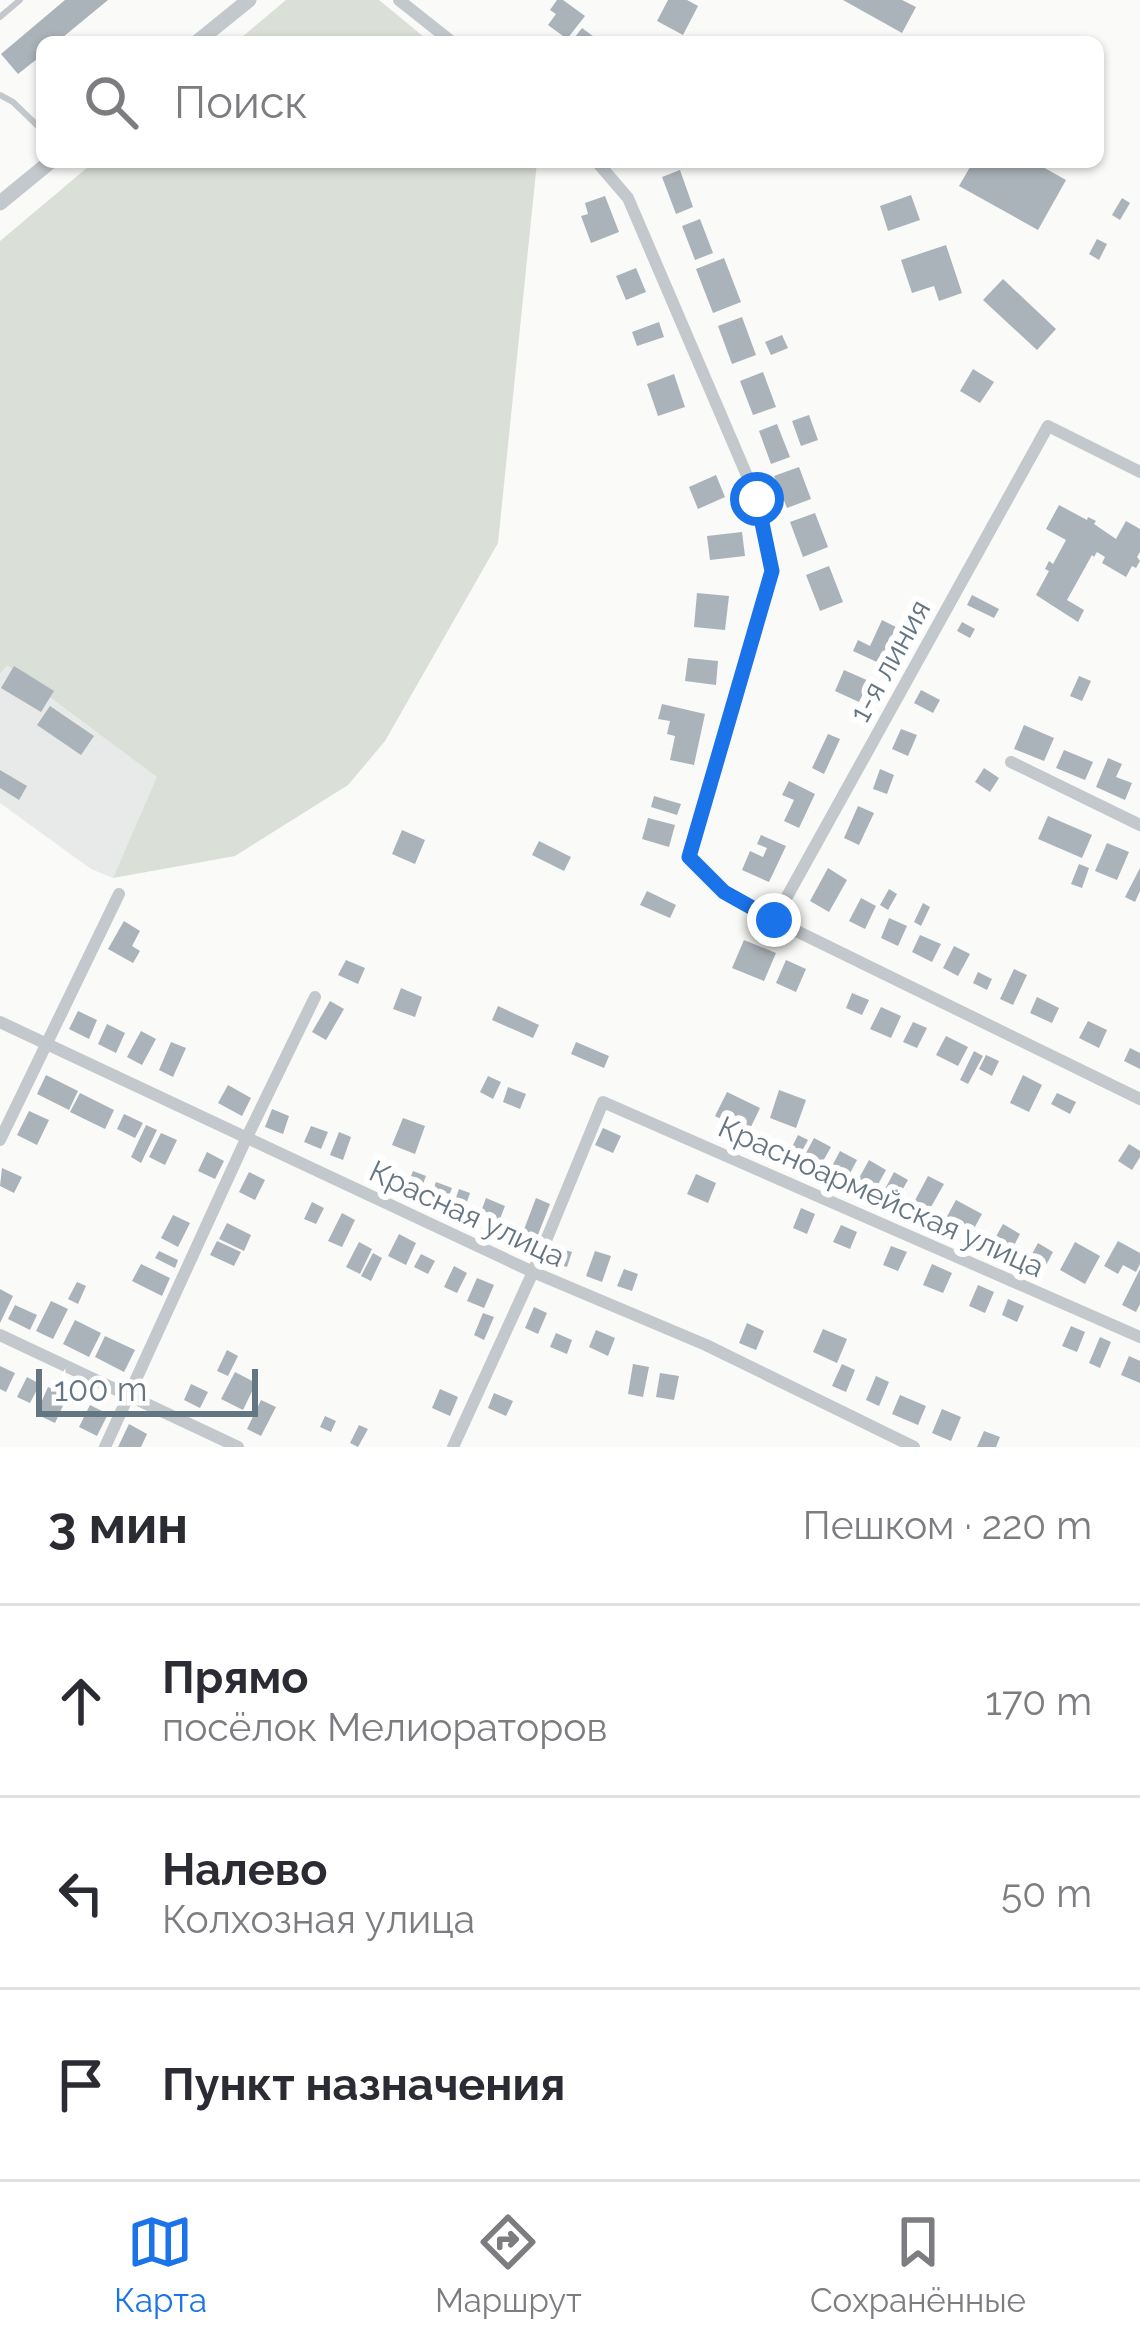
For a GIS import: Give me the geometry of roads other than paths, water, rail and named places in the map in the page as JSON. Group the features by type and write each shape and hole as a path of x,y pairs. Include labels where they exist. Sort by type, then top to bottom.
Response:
{"street":[{"path":"204,36 249,0"},
{"path":"399,0 444,36"},
{"path":"0,203 43,168"},
{"path":"602,168 628,198 739,456 757,499 772,571 689,857 724,892 774,920 1140,1099"},
{"name":"1-я линия","path":"774,920 1048,426 1140,472"},
{"path":"1011,762 1140,825"},
{"path":"0,1140 119,894"},
{"path":"105,1447 314,997"},
{"name":"Красная улица","path":"0,1022 532,1272 706,1345 914,1447"},
{"name":"Красноармейская улица","path":"532,1272 603,1102 1140,1337"},
{"path":"453,1447 532,1272"},
{"path":"0,1336 238,1447"}],"lane":[{"path":"0,17 20,0"},
{"path":"0,95 36,124"}]}
